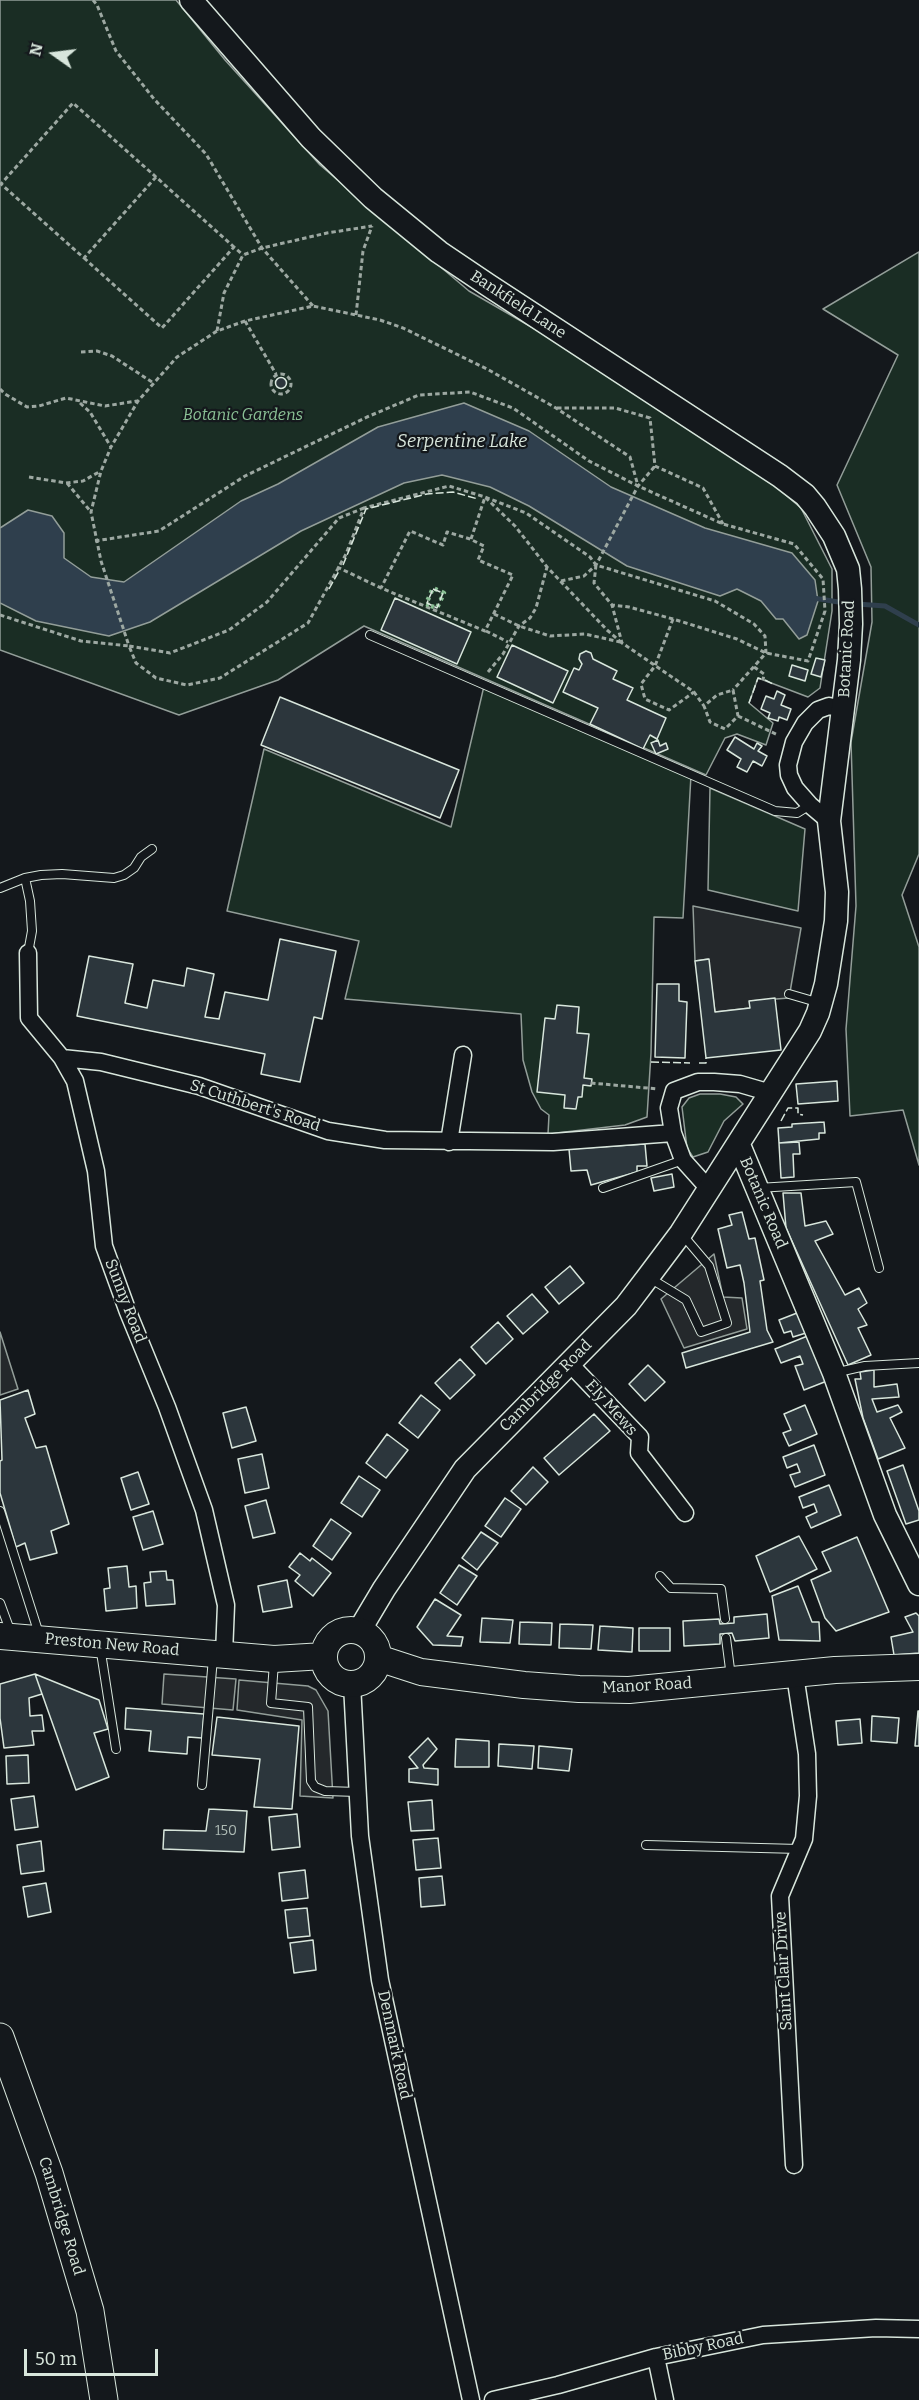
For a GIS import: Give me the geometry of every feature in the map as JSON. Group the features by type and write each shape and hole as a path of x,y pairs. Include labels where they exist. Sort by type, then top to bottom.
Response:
{"highway":[{"name":"Cambridge Road","path":"0,2037 49,2173 90,2311 104,2400"}],"main road":[{"name":"Bankfield Lane","path":"191,0 311,138 373,198 412,231 488,285 780,476 805,495 815,507 838,546 848,569 850,589"},
{"name":"Botanic Road","path":"850,589 851,624 829,821 837,892 836,921 821,1004 810,1031 739,1145 834,1373 885,1515 919,1584"},
{"name":"Cambridge Road","path":"359,1631 384,1589 465,1469 626,1306 681,1233 739,1145"},
{"path":"343,1631 359,1631 373,1641 378,1658 377,1666 367,1679 352,1684 336,1679 325,1665 324,1656 329,1641 335,1635 343,1631"},
{"name":"Preston New Road","path":"6,1636 219,1654"},
{"path":"219,1654 274,1659 324,1656"},
{"name":"Manor Road","path":"378,1658 421,1672 524,1685 629,1690 835,1670 919,1666"}],"street":[{"name":"Botanic Road","path":"829,821 795,788 789,775 789,758 794,742 805,723 818,710 829,706 843,709"},
{"name":"Sunny Road","path":"28,953 29,1018 62,1058 75,1081 96,1171 104,1246 167,1407 204,1510 226,1605 219,1654"},
{"path":"449,1142 463,1055"},
{"name":"St Cuthbert's Road","path":"62,1058 101,1062 199,1086 328,1131 385,1140 553,1142 673,1133"},
{"path":"709,1189 683,1160 673,1133 669,1108 674,1091 698,1082 714,1082 740,1084 771,1093"},
{"name":"Ely Mews","path":"570,1364 640,1437 639,1453 685,1513"},
{"name":"Saint Clair Drive","path":"794,2165 780,1896 804,1839 808,1796 807,1754 795,1675"},
{"name":"Denmark Road","path":"352,1684 360,1836 380,1980 471,2400"},
{"name":"Bibby Road","path":"493,2400 558,2385 656,2357 762,2335 876,2328 919,2329"},
{"path":"656,2357 665,2400"}],"lane":[{"path":"370,635 775,811 797,813 810,805"},
{"path":"0,888 25,878 62,874 114,878 134,868 141,857 152,849"},
{"path":"25,878 30,901 32,931 28,953"},
{"path":"789,994 821,1004"},
{"path":"603,1188 683,1160"},
{"path":"757,1188 856,1182 879,1268"},
{"path":"648,1277 686,1300 701,1332 727,1323 709,1266 681,1233"},
{"path":"834,1373 865,1366 919,1362"},
{"path":"0,1511 40,1638"},
{"path":"660,1576 671,1588 721,1589 725,1619"},
{"path":"0,1603 6,1636"},
{"path":"726,1638 731,1681"},
{"path":"99,1643 116,1749"},
{"path":"202,1785 219,1654"},
{"path":"274,1659 271,1703 308,1707 310,1781 315,1787 325,1791 358,1792"},
{"path":"645,1845 800,1849"}],"path":[{"path":"93,0 116,51 154,99 206,154 262,248 313,306"},
{"path":"234,247 162,328 1,184 73,103 243,255"},
{"path":"84,258 156,177"},
{"path":"217,331 224,293 243,255 262,248 372,226 363,251 356,315"},
{"path":"364,508 346,554 308,623 220,678 187,685 156,678 136,663 123,630 95,541 91,512 100,471 111,447 152,382 177,357 217,331 245,321 313,306 403,328 435,342 556,408 630,457 638,486"},
{"path":"245,321 277,374"},
{"path":"81,352 97,351 112,356 152,382"},
{"path":"277,374 287,375 290,379 289,390 285,393 280,394 271,388 272,378 277,374"},
{"path":"0,389 27,407 66,398 105,406 138,401"},
{"path":"95,541 159,531 244,476 367,417 419,395 470,392 513,408 589,461 638,486 723,524 794,544 823,579 825,611 808,662 766,653 737,639 629,607 612,605"},
{"path":"78,401 90,412 111,447"},
{"path":"556,408 615,408 650,418 655,466 638,486 596,565 584,576 561,580"},
{"path":"655,466 703,488 723,524"},
{"path":"29,477 66,483 83,481 100,471"},
{"path":"66,483 91,512"},
{"path":"0,615 81,641 170,653 229,630 267,602 339,518 364,508 449,486 526,513 590,557 596,565 715,601 754,624 765,636 766,653 733,690 717,695 704,706"},
{"path":"470,539 484,497"},
{"path":"484,497 515,526 547,567 607,630 622,643 694,692 704,706 710,722 725,729 738,716"},
{"path":"381,588 410,531 442,545 447,532 470,539 484,546 478,560 513,575 485,631"},
{"path":"596,565 594,583 612,605 622,643"},
{"path":"337,567 508,642"},
{"path":"480,681 503,654 519,626 530,618 536,608 547,567"},
{"path":"494,614 519,626 550,636 585,634 622,643"},
{"path":"673,620 655,666 641,684 645,699 669,710 694,692"},
{"path":"754,667 764,674 763,680"},
{"path":"733,690 738,716"},
{"path":"738,716 794,742"},
{"path":"591,1083 674,1091"}],"green space":[{"name":"Botanic Gardens","path":"0,0 176,0 225,60 320,165 469,291 632,385 767,479 801,508 832,569 832,611 820,688 808,697 758,678 749,703 773,723 766,745 737,734 725,738 706,775 364,626 278,680 179,715 0,650"},
{"path":"919,252 919,854 902,895 919,947 919,1165 903,1110 850,1116 846,1029 856,906 851,742 872,622 871,567 837,485 898,355 823,309"},
{"path":"484,686 691,775 683,918 654,917 647,1117 625,1125 548,1134 549,1115 541,1109 532,1092 523,1060 521,1014 345,999 359,941 227,911 264,749 451,827"},
{"path":"710,788 805,829 798,911 708,890"},
{"path":"700,1094 736,1097 743,1104 724,1121 708,1152 693,1157 687,1148 682,1107 689,1098"}],"shaded area":[{"path":"693,906 801,928 789,998 750,1001 750,1008 715,1012 708,959 695,961"},
{"path":"714,1254 723,1297 742,1298 747,1329 684,1348 661,1299"},
{"path":"0,1332 18,1389 0,1395"},
{"path":"164,1674 236,1679 233,1710 162,1704"},
{"path":"239,1680 308,1686 316,1690 328,1711 333,1798 300,1796 302,1720 237,1710"}],"water":[{"name":"Serpentine Lake","path":"464,403 529,431 611,487 705,528 792,553 815,580 818,601 807,635 799,639 783,619 776,619 761,601 737,589 720,596 627,566 529,506 490,487 442,475 404,483 301,531 150,622 109,636 36,621 0,603 0,528 28,510 52,516 64,533 64,558 91,577 124,582 241,501 278,484 378,427"}],"building":[{"path":"281,378 285,379 285,387 281,388 277,387 276,383 277,379"},
{"path":"395,598 471,632 457,664 381,630"},
{"path":"512,645 568,671 553,703 497,677"},
{"path":"586,651 591,653 593,659 617,671 613,679 633,688 627,700 666,718 657,739 650,735 643,749 590,724 598,708 563,692 574,668 579,670 582,664 579,659 580,654"},
{"path":"816,658 825,660 821,677 811,674"},
{"path":"792,665 808,670 805,681 789,676"},
{"path":"777,691 785,695 781,705 791,709 787,720 779,717 778,721 768,718 770,713 761,709 766,696 774,699"},
{"path":"280,697 459,770 440,818 261,745"},
{"path":"735,737 754,749 757,743 762,746 758,751 767,756 762,766 753,761 747,772 737,767 741,759 727,750"},
{"path":"658,740 660,746 666,743 668,749 656,754 651,743"},
{"path":"280,939 336,951 322,1019 314,1017 300,1082 261,1074 265,1054 77,1016 89,956 133,964 125,1003 147,1008 153,980 184,986 187,968 214,974 205,1017 219,1019 225,992 268,1000"},
{"path":"709,959 715,1012 750,1008 749,1001 775,998 781,1050 706,1058 695,961"},
{"path":"657,984 679,984 679,1001 687,1002 685,1058 655,1057"},
{"path":"557,1005 579,1007 577,1033 589,1034 584,1078 592,1079 591,1086 583,1085 582,1097 578,1097 576,1109 564,1108 565,1095 537,1092 545,1018 555,1019"},
{"path":"837,1081 838,1101 798,1104 796,1084"},
{"path":"824,1122 825,1133 819,1133 819,1139 779,1143 778,1128 792,1127 792,1124"},
{"path":"799,1142 800,1154 793,1154 794,1177 781,1178 779,1143"},
{"path":"645,1144 647,1166 637,1166 637,1172 591,1185 587,1170 571,1171 569,1149"},
{"path":"672,1174 674,1187 654,1191 651,1178"},
{"path":"783,1193 801,1193 805,1226 826,1221 833,1234 815,1241 845,1295 859,1288 867,1303 858,1309 867,1325 858,1328 871,1355 848,1365 786,1228"},
{"path":"742,1212 749,1239 755,1238 764,1280 760,1281 767,1330 773,1342 686,1368 682,1353 750,1332 740,1265 727,1268 718,1229 732,1225 729,1215"},
{"path":"570,1266 584,1283 559,1304 545,1287"},
{"path":"532,1294 548,1312 523,1334 507,1316"},
{"path":"797,1313 806,1333 793,1337 791,1331 784,1333 779,1320"},
{"path":"498,1322 513,1339 486,1364 471,1347"},
{"path":"810,1335 827,1381 804,1390 795,1366 803,1364 800,1356 781,1363 775,1349"},
{"path":"460,1359 475,1375 450,1399 435,1383"},
{"path":"648,1365 665,1382 645,1401 629,1384"},
{"path":"874,1370 874,1387 897,1384 899,1397 872,1399 877,1412 898,1405 902,1412 890,1418 905,1448 878,1459 863,1418 855,1379 861,1379 860,1372"},
{"path":"28,1390 35,1414 25,1418 36,1448 46,1446 69,1524 51,1531 57,1553 30,1560 25,1543 16,1547 0,1493 0,1461 2,1460 0,1400"},
{"path":"421,1395 440,1410 418,1438 399,1423"},
{"path":"805,1405 817,1434 789,1446 783,1433 791,1430 784,1414"},
{"path":"246,1407 256,1441 232,1448 223,1413"},
{"path":"594,1414 610,1431 559,1475 544,1458"},
{"path":"387,1434 408,1450 386,1478 366,1463"},
{"path":"814,1445 825,1475 795,1487 790,1475 800,1472 797,1464 787,1468 783,1457"},
{"path":"262,1454 269,1488 245,1493 238,1459"},
{"path":"903,1465 919,1511 919,1520 906,1524 887,1471"},
{"path":"533,1467 548,1482 526,1505 511,1491"},
{"path":"138,1472 149,1504 131,1510 121,1478"},
{"path":"359,1476 380,1490 362,1517 341,1503"},
{"path":"829,1485 841,1515 811,1528 806,1517 817,1512 814,1504 803,1508 799,1497"},
{"path":"505,1498 521,1509 501,1537 485,1526"},
{"path":"266,1500 275,1533 253,1538 245,1506"},
{"path":"153,1511 163,1544 143,1550 133,1517"},
{"path":"331,1519 351,1533 332,1560 313,1546"},
{"path":"481,1532 498,1543 477,1570 462,1558"},
{"path":"799,1536 817,1569 770,1592 756,1556"},
{"path":"857,1537 889,1612 836,1631 825,1618 811,1580 831,1571 822,1552"},
{"path":"300,1553 310,1561 312,1558 331,1573 313,1596 295,1581 300,1575 289,1567"},
{"path":"459,1565 477,1576 457,1605 440,1593"},
{"path":"127,1566 129,1587 136,1586 137,1608 106,1611 104,1589 110,1588 108,1568"},
{"path":"166,1571 167,1580 173,1580 175,1604 146,1606 144,1583 151,1582 150,1572"},
{"path":"287,1580 292,1607 263,1612 258,1586"},
{"path":"798,1586 812,1622 819,1622 820,1641 779,1640 772,1596"},
{"path":"435,1599 461,1615 447,1636 463,1637 461,1646 433,1645 417,1627"},
{"path":"916,1613 919,1616 919,1653 894,1655 891,1637 913,1632 905,1617"},
{"path":"767,1614 769,1638 735,1641 732,1633 720,1634 720,1644 684,1646 683,1621 719,1619 720,1624 734,1623 734,1617"},
{"path":"482,1618 513,1620 510,1643 480,1642"},
{"path":"520,1622 552,1623 551,1645 519,1644"},
{"path":"560,1624 593,1625 591,1649 559,1648"},
{"path":"600,1626 633,1628 632,1652 598,1650"},
{"path":"639,1628 670,1628 670,1651 639,1651"},
{"path":"35,1674 42,1694 29,1698 30,1716 42,1715 44,1731 32,1731 34,1745 4,1748 0,1718 0,1684"},
{"path":"35,1674 99,1700 108,1729 94,1733 109,1777 76,1790"},
{"path":"126,1708 204,1714 202,1738 188,1737 187,1754 149,1751 151,1731 125,1729"},
{"path":"918,1711 919,1746 915,1746"},
{"path":"872,1716 899,1718 897,1743 871,1741"},
{"path":"217,1717 299,1726 292,1809 254,1807 260,1759 212,1755"},
{"path":"860,1719 862,1743 838,1745 836,1721"},
{"path":"428,1738 437,1749 423,1765 424,1768 438,1769 438,1785 409,1782 409,1769 418,1768 409,1757"},
{"path":"456,1739 489,1741 489,1767 455,1767"},
{"path":"499,1744 534,1746 532,1769 498,1766"},
{"path":"539,1746 572,1749 569,1771 538,1768"},
{"path":"28,1755 29,1783 7,1784 6,1756"},
{"path":"34,1796 38,1827 15,1830 11,1799"},
{"path":"432,1800 434,1830 411,1831 408,1802"},
{"path":"209,1809 247,1811 244,1852 163,1849 164,1830 206,1831"},
{"path":"297,1814 300,1847 272,1850 269,1817"},
{"path":"438,1838 441,1868 416,1870 413,1840"},
{"path":"41,1841 44,1871 21,1874 17,1845"},
{"path":"305,1870 308,1898 282,1901 279,1873"},
{"path":"442,1876 445,1905 421,1907 419,1878"},
{"path":"46,1883 51,1912 28,1917 23,1887"},
{"path":"307,1908 310,1936 288,1938 285,1910"},
{"path":"313,1940 316,1970 294,1973 290,1943"}],"waterway":[{"path":"813,598 845,603"},
{"path":"857,604 885,606 919,625"}],"hedge":[{"path":"429,605 426,604 433,588 444,593 437,608 431,606"}],"fence":[{"path":"343,565 366,509 427,494 453,492 478,499"},
{"path":"329,589 339,571"},
{"path":"433,589 443,593 437,608 427,603 433,589"},
{"path":"749,703 758,678 761,679"},
{"path":"765,680 773,684"},
{"path":"699,1063 706,1063 706,1058"},
{"path":"651,1062 690,1063"},
{"path":"781,1121 788,1108 798,1108 798,1114 803,1115"}]}
